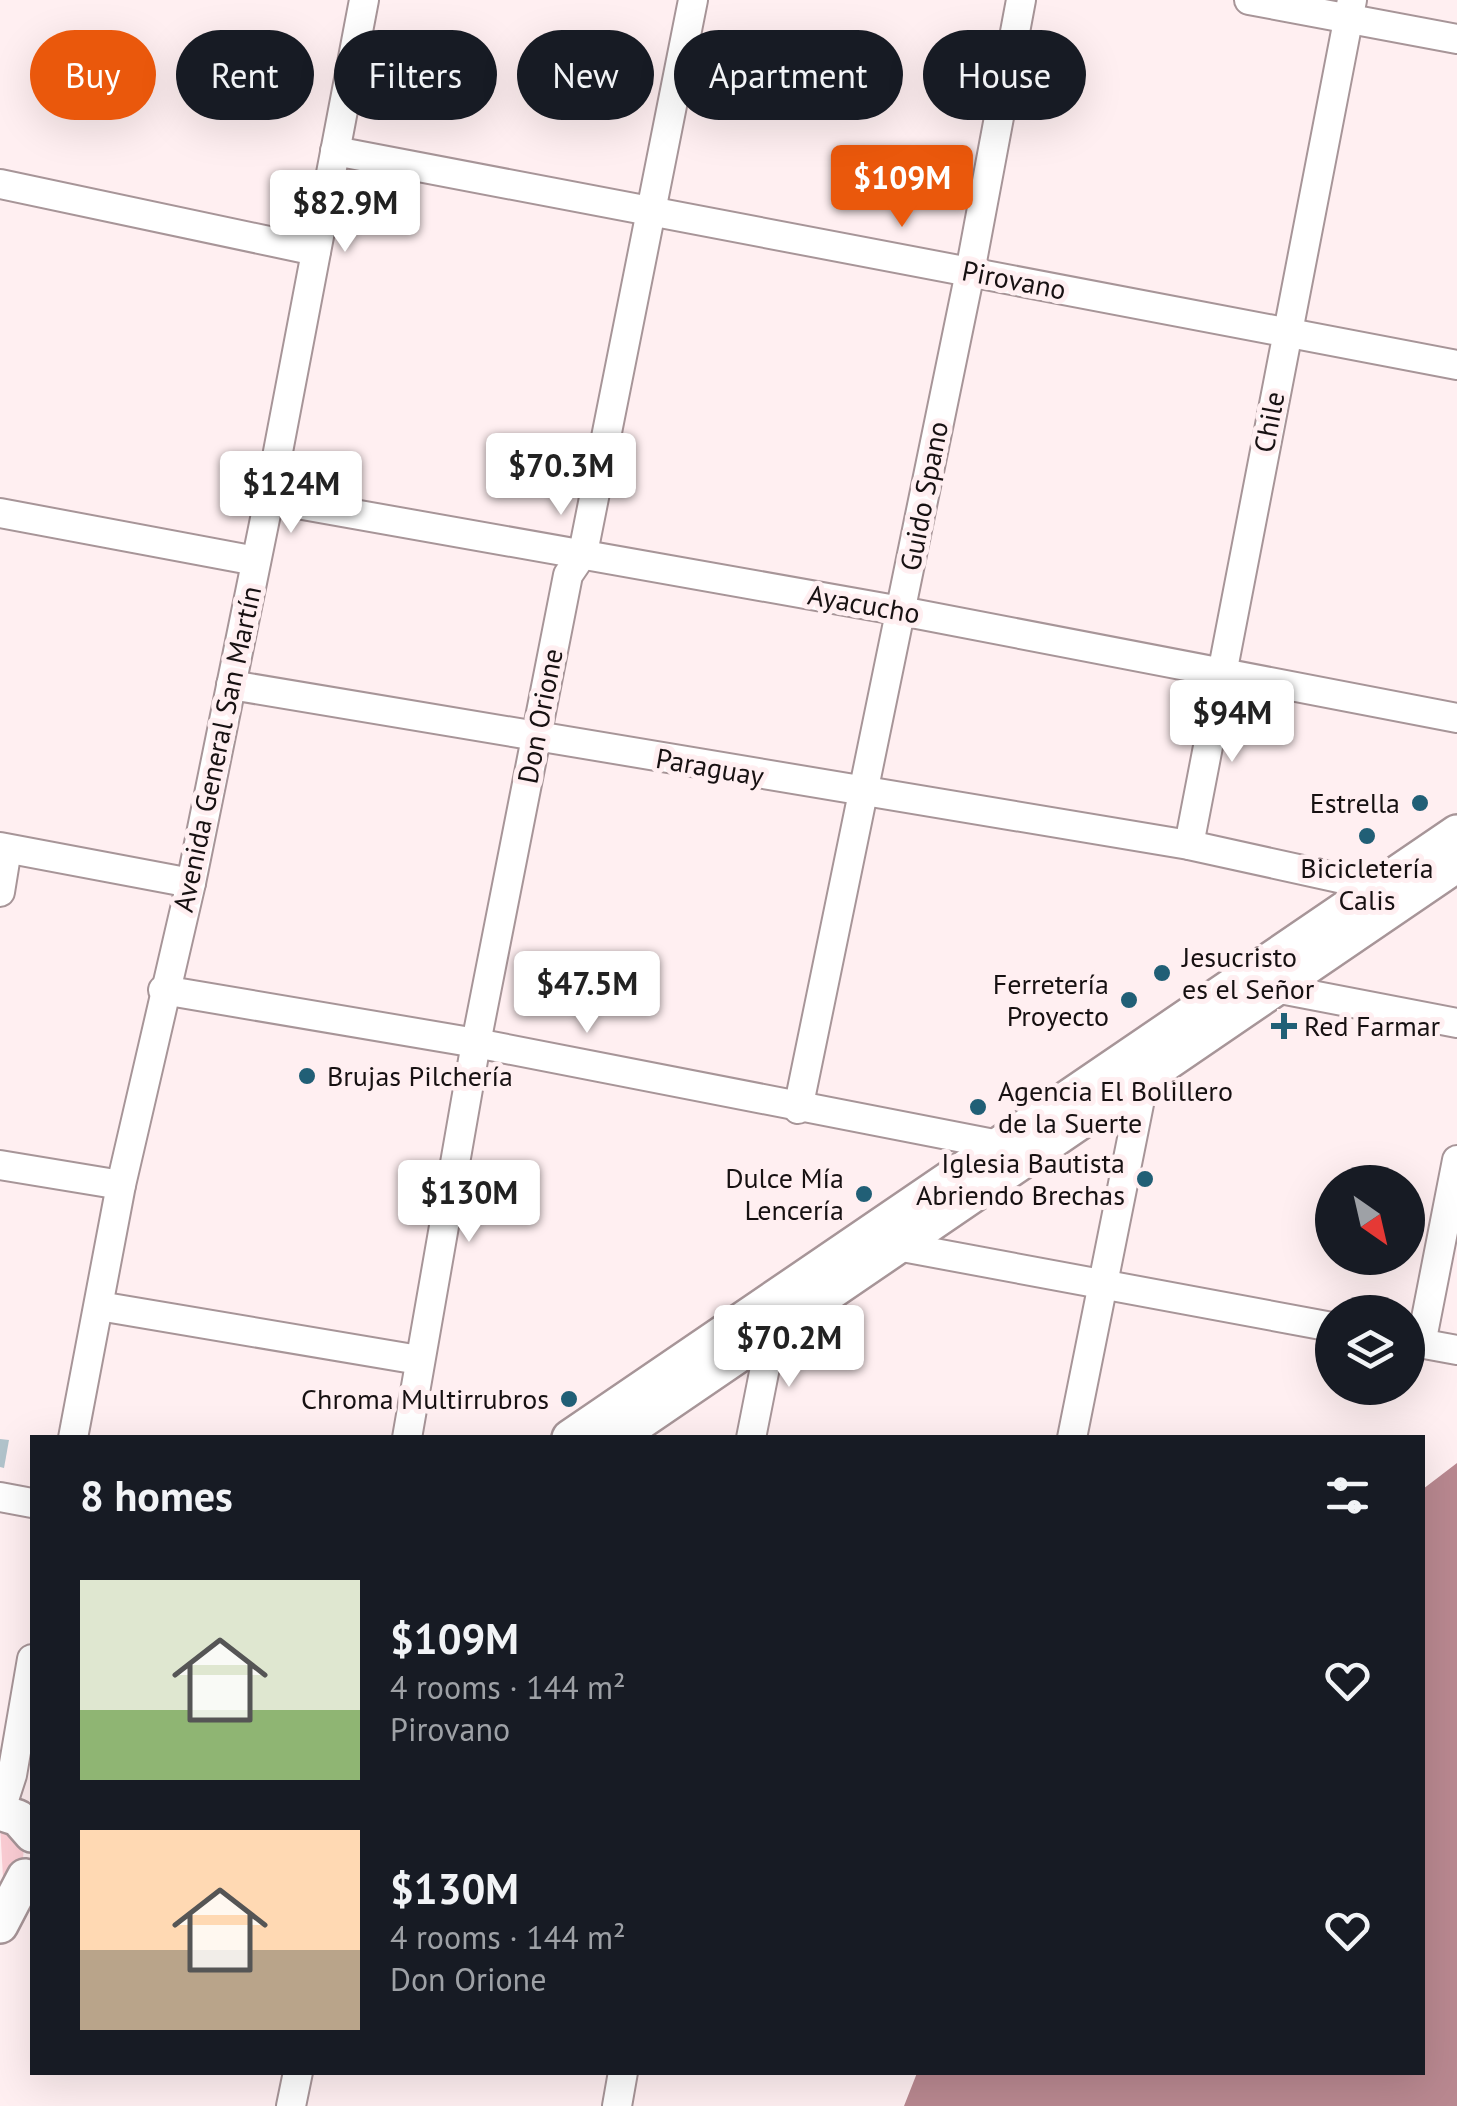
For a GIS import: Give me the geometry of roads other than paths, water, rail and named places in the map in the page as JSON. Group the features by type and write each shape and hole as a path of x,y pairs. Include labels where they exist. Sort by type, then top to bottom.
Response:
{"main road":[{"path":"574,1435 1457,833"},
{"path":"620,1435 1457,864"},
{"path":"0,1926 19,1878"}],"street":[{"name":"Avenida General San Martín","path":"75,1435 122,1185 163,990 191,884 269,499 364,0"},
{"name":"Don Orione","path":"408,1435 476,1043 535,738 568,575 583,553 693,0"},
{"name":"Guido Spano","path":"798,1109 851,834 863,793 970,272 1021,0"},
{"path":"1249,0 1350,9 1457,39"},
{"name":"Chile","path":"1189,845 1350,9"},
{"name":"Pirovano","path":"335,152 1457,365"},
{"path":"0,184 316,251"},
{"name":"Ayacucho","path":"269,499 900,611 1457,718"},
{"path":"0,513 256,561"},
{"name":"Paraguay","path":"231,684 1189,845 1380,886"},
{"path":"0,892 4,848 191,884"},
{"path":"1275,988 1457,1024"},
{"path":"163,990 476,1043 798,1109 999,1144"},
{"path":"1073,1435 1144,1078"},
{"path":"1425,1296 1457,1160"},
{"path":"0,1165 122,1185"},
{"path":"897,1246 1315,1324"},
{"path":"99,1306 420,1360"},
{"path":"752,1435 772,1332"},
{"path":"1425,1345 1457,1350"},
{"path":"0,1497 30,1503"},
{"path":"19,1806 30,1682"},
{"path":"292,2106 297,2075"},
{"path":"617,2106 623,2075"}],"place":[{"name":"Estrella","path":"1420,803"},
{"name":"Bicicletería Calis","path":"1367,836"},
{"name":"Jesucristo es el Señor","path":"1162,973"},
{"name":"Ferretería Proyecto","path":"1129,1000"},
{"name":"Red Farmar","path":"1284,1026"},
{"name":"Brujas Pilchería","path":"307,1076"},
{"name":"Agencia El Bolillero de la Suerte","path":"978,1107"},
{"name":"Iglesia Bautista Abriendo Brechas","path":"1145,1179"},
{"name":"Dulce Mía Lencería","path":"864,1194"},
{"name":"Chroma Multirrubros","path":"569,1399"}]}
